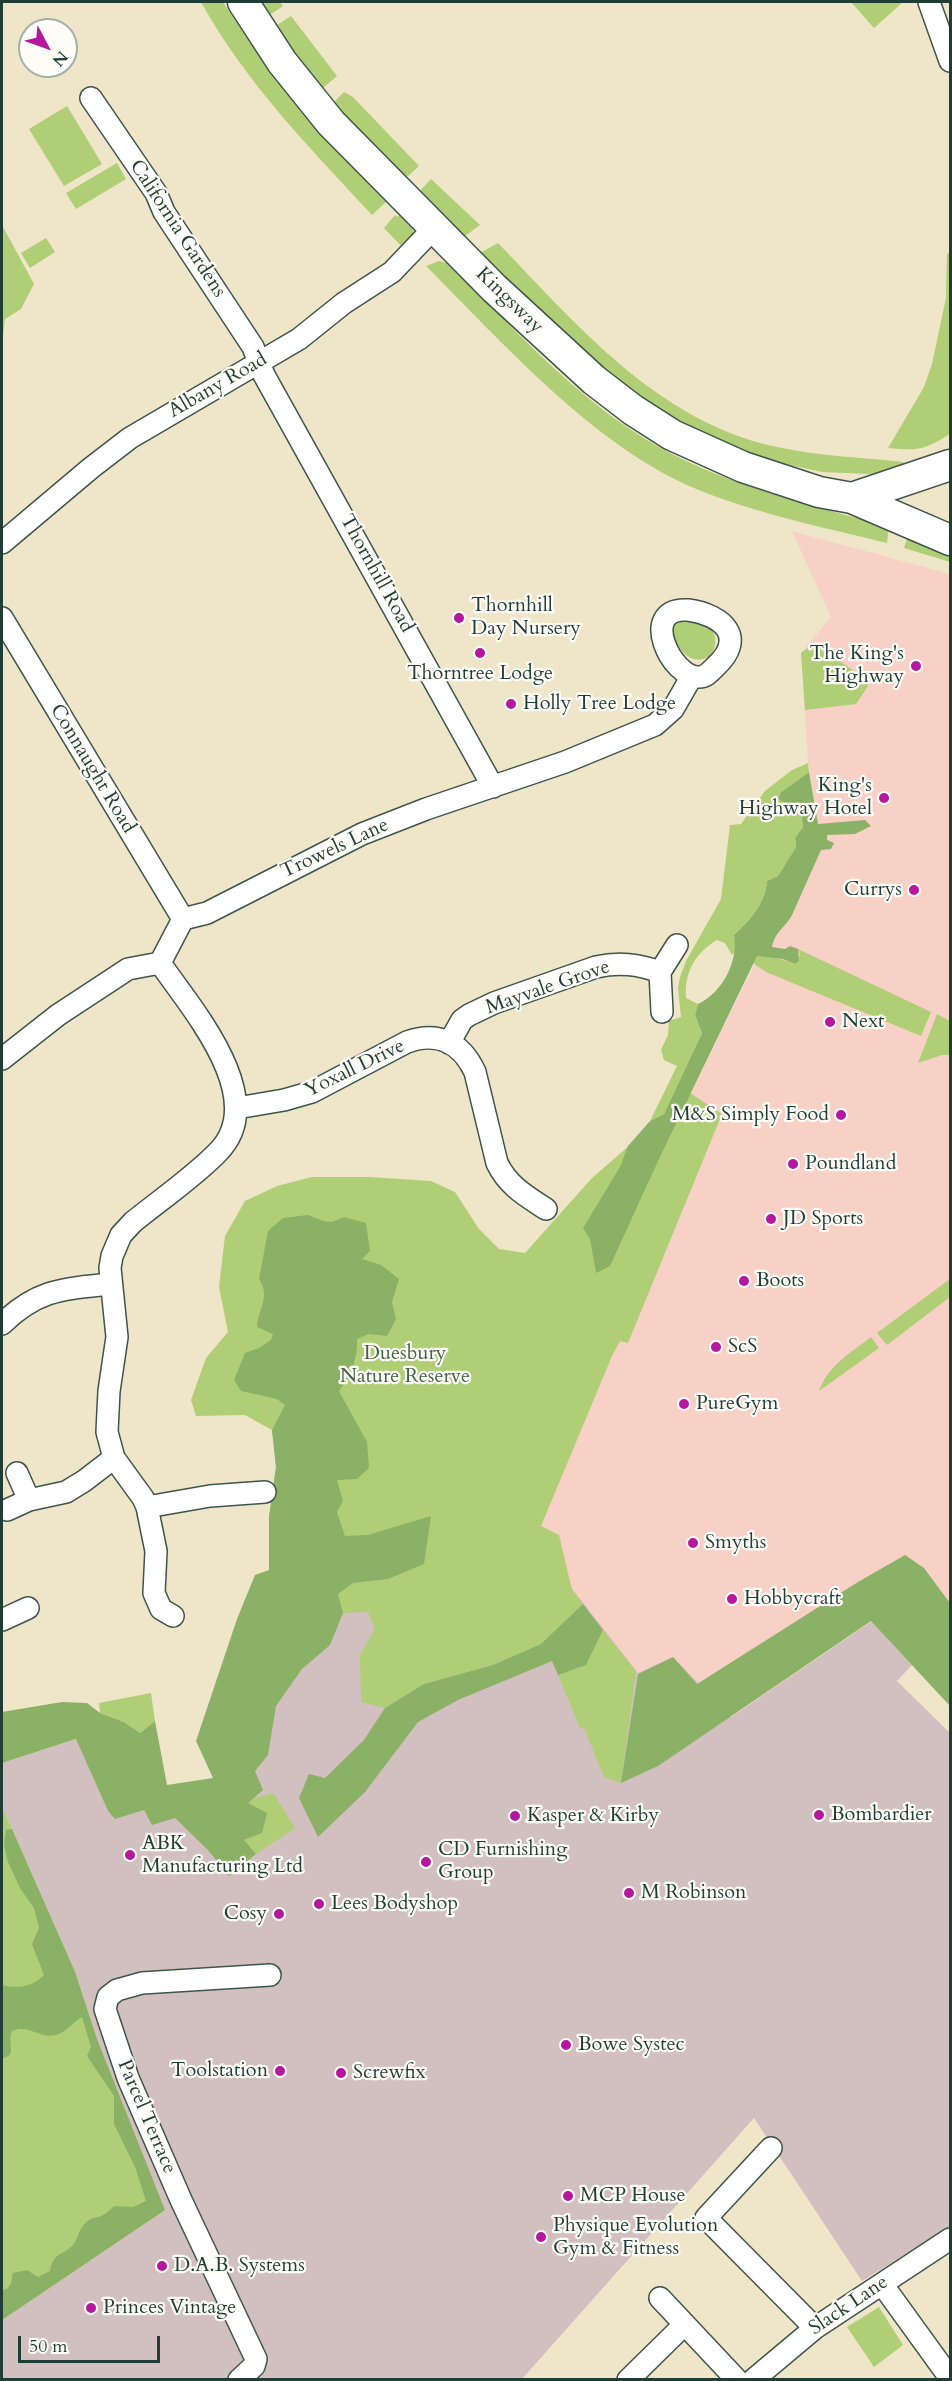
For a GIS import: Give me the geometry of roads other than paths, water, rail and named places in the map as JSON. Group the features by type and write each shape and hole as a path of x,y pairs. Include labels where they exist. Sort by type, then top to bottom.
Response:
{"highway":[{"name":"Kingsway","path":"243,2 282,62 323,114 434,228 585,373 633,410 672,435 743,467 819,492 852,498 951,540"},
{"name":"Kingsway","path":"852,498 951,465"}],"street":[{"path":"929,2 946,25 951,61"},
{"name":"California Gardens","path":"91,98 156,193 164,212 235,318 253,347 257,363"},
{"name":"Albany Road","path":"2,543 130,438 299,339 344,303 392,272 434,228"},
{"name":"Thornhill Road","path":"257,363 493,786"},
{"name":"Connaught Road","path":"2,618 183,918"},
{"name":"Trowels Lane","path":"183,918 207,913 362,834 426,808 565,762 655,725 673,709 692,676"},
{"path":"160,963 183,918"},
{"path":"662,1012 660,972 677,945"},
{"path":"2,1059 57,1014 128,969 160,963"},
{"path":"160,963 206,1030 222,1058 234,1088 237,1108 234,1127 219,1151 133,1222 121,1235 111,1257 111,1284 117,1337 107,1432 114,1458 147,1507 156,1551 154,1593 161,1609 173,1616"},
{"name":"Mayvale Grove","path":"449,1043 462,1020 469,1015 494,1003 597,968 612,964 627,964 644,966 660,972"},
{"name":"Yoxall Drive","path":"237,1108 284,1100 312,1092 407,1042 421,1037 435,1037 449,1043"},
{"path":"449,1043 469,1059 475,1072 497,1163 502,1174 521,1193 546,1209"},
{"path":"2,1324 28,1302 47,1293 111,1284"},
{"path":"7,1510 29,1500 66,1492 114,1458"},
{"path":"17,1473 29,1500"},
{"path":"147,1507 210,1496 265,1492"},
{"path":"2,1620 28,1608"},
{"name":"Parcel Terrace","path":"239,2379 254,2366 256,2358 181,2199 128,2078 105,2009 108,1997 117,1990 142,1983 270,1975"},
{"path":"771,2148 706,2218 815,2328"},
{"name":"Slack Lane","path":"753,2379 815,2328 951,2239"},
{"path":"882,2284 951,2378"},
{"path":"660,2298 737,2379"},
{"path":"628,2379 684,2325"}],"place":[{"name":"Thornhill Day Nursery","path":"459,618"},
{"name":"Thorntree Lodge","path":"480,653"},
{"name":"The King's Highway","path":"916,666"},
{"name":"Holly Tree Lodge","path":"511,704"},
{"name":"King's Highway Hotel","path":"884,798"},
{"name":"Currys","path":"914,890"},
{"name":"Next","path":"830,1022"},
{"name":"M&S Simply Food","path":"841,1115"},
{"name":"Poundland","path":"793,1164"},
{"name":"JD Sports","path":"771,1219"},
{"name":"Boots","path":"744,1281"},
{"name":"ScS","path":"716,1347"},
{"name":"PureGym","path":"684,1404"},
{"name":"Smyths","path":"693,1543"},
{"name":"Hobbycraft","path":"732,1599"},
{"name":"Bombardier","path":"819,1815"},
{"name":"Kasper & Kirby","path":"515,1816"},
{"name":"ABK Manufacturing Ltd","path":"130,1855"},
{"name":"CD Furnishing Group","path":"426,1862"},
{"name":"M Robinson","path":"629,1893"},
{"name":"Lees Bodyshop","path":"319,1904"},
{"name":"Cosy","path":"279,1914"},
{"name":"Bowe Systec","path":"566,2045"},
{"name":"Toolstation","path":"280,2071"},
{"name":"Screwfix","path":"341,2073"},
{"name":"MCP House","path":"568,2196"},
{"name":"Physique Evolution Gym & Fitness","path":"541,2237"},
{"name":"D.A.B. Systems","path":"162,2266"},
{"name":"Princes Vintage","path":"91,2308"}],"park label":[{"name":"Duesbury Nature Reserve","path":"405,1366"}]}
